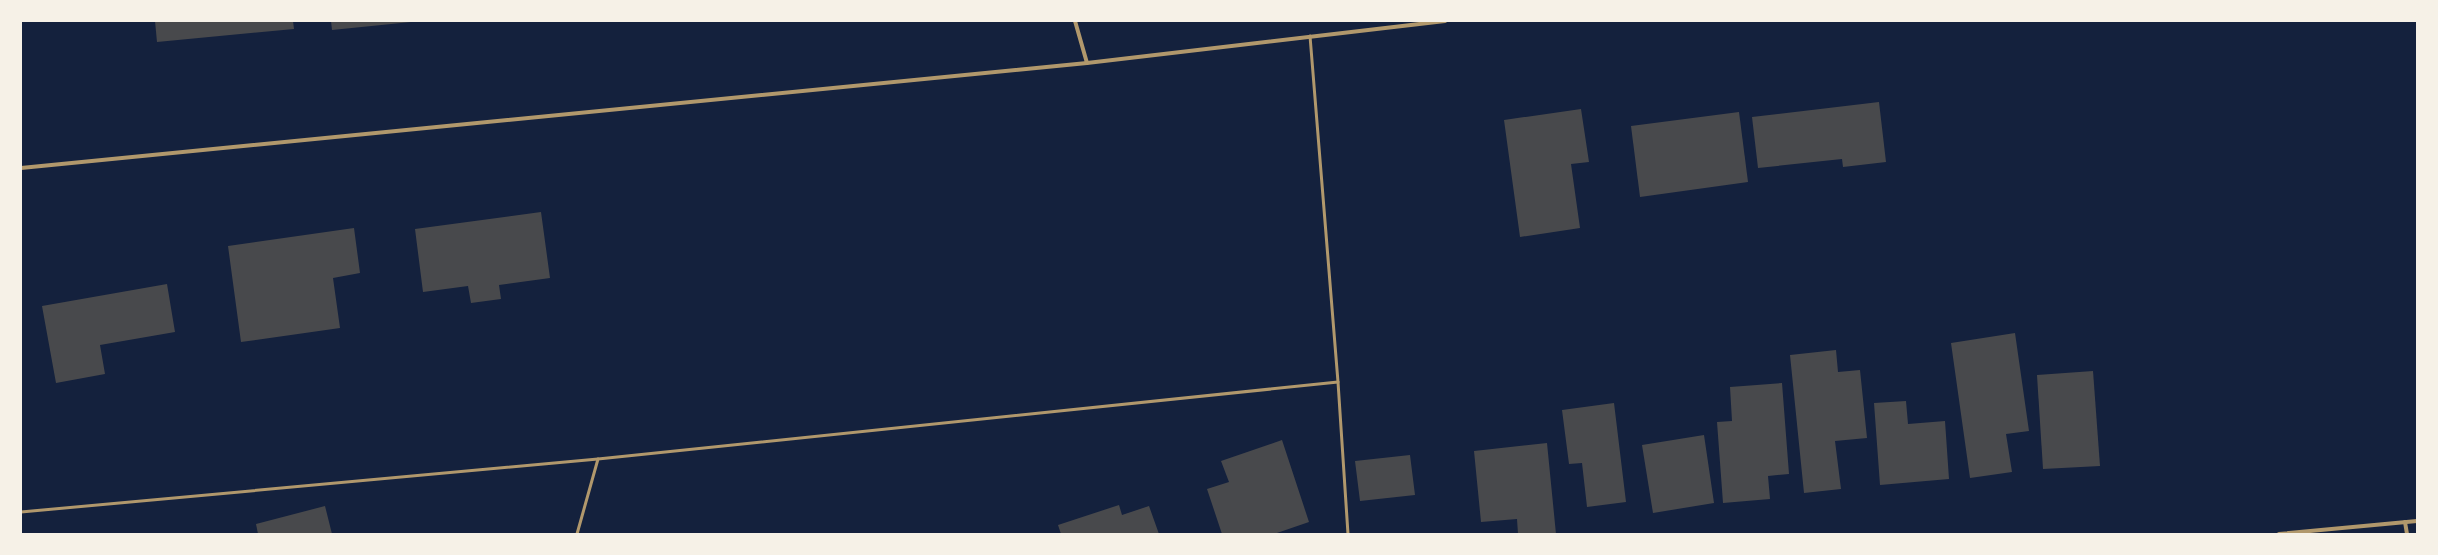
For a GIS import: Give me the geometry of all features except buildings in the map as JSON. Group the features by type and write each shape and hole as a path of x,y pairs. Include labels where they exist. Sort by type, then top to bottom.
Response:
{"street":[{"path":"1076,21 1087,63"},
{"path":"21,168 1087,63 1445,21"},
{"path":"2279,534 2417,521"},
{"path":"2405,522 2406,534"}],"lane":[{"path":"1310,36 1338,382 1348,534"},
{"path":"21,512 598,459 1338,382"},
{"path":"577,534 598,459"}]}
